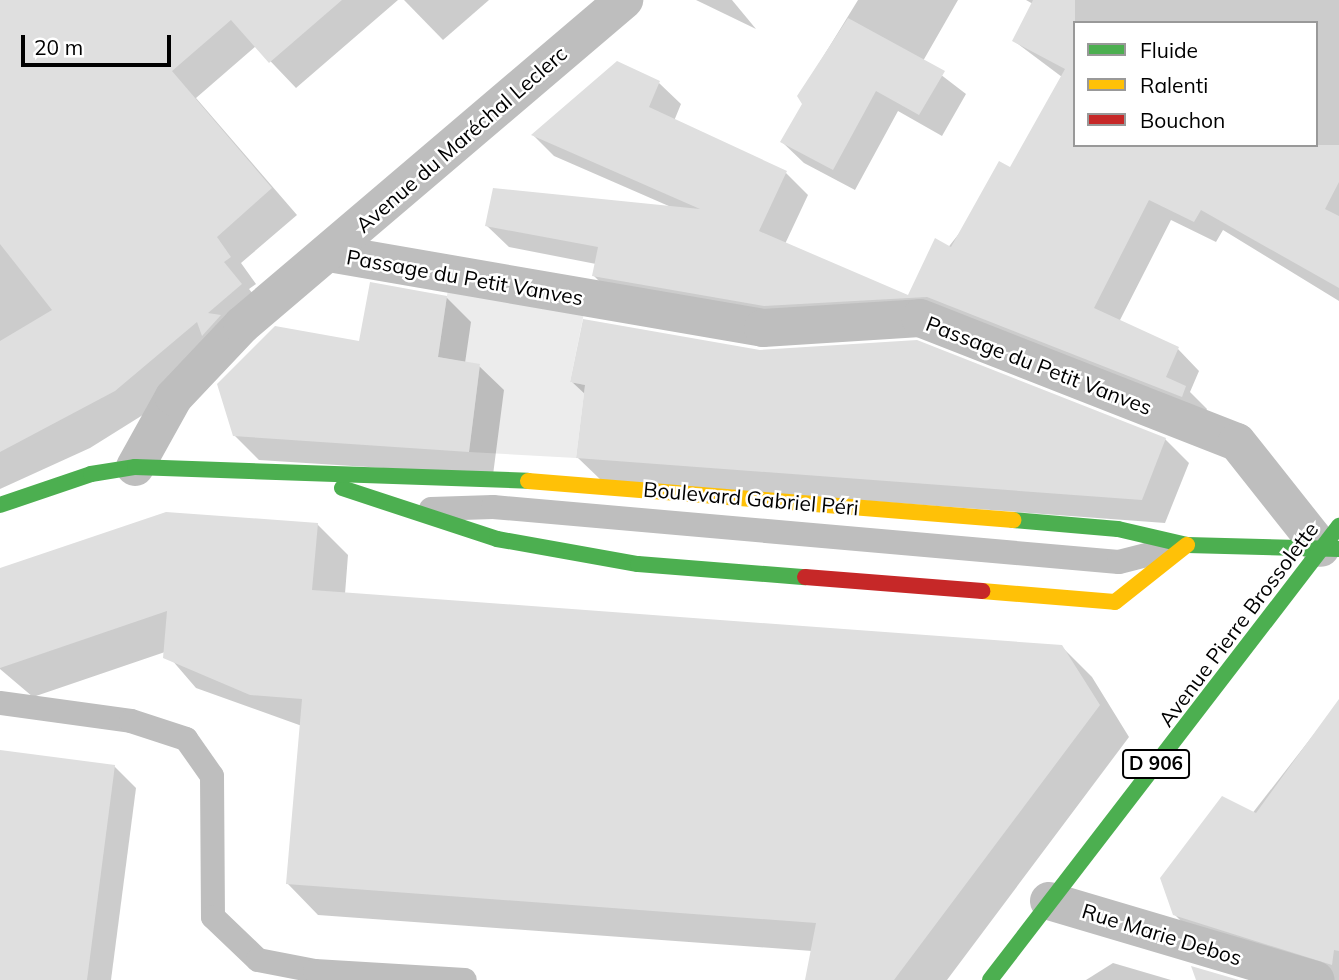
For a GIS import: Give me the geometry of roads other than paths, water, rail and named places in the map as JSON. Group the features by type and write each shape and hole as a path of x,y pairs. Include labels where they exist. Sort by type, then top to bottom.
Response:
{"main road":[{"name":"Boulevard Gabriel Péri","path":"0,505 91,474 135,467 313,478 492,478 1118,529 1187,545 1335,542"},
{"name":"Boulevard Gabriel Péri","path":"313,478 497,540 638,564 1115,602 1187,545"},
{"name":"Avenue Pierre Brossolette","path":"990,980 1049,901 1335,542"}],"street":[{"name":"Avenue du Maréchal Leclerc","path":"135,467 174,397 242,325 624,0"},
{"name":"Passage du Petit Vanves","path":"329,253 763,328 920,318 1237,442 1335,542"},
{"name":"Rue Marie Debos","path":"1049,901 1316,980"}],"lane":[{"name":"Boulevard Gabriel Péri","path":"405,510 494,507 1119,562 1187,545"},
{"path":"0,703 131,721 186,738 212,776 213,917 258,960 315,971 466,980"}]}
